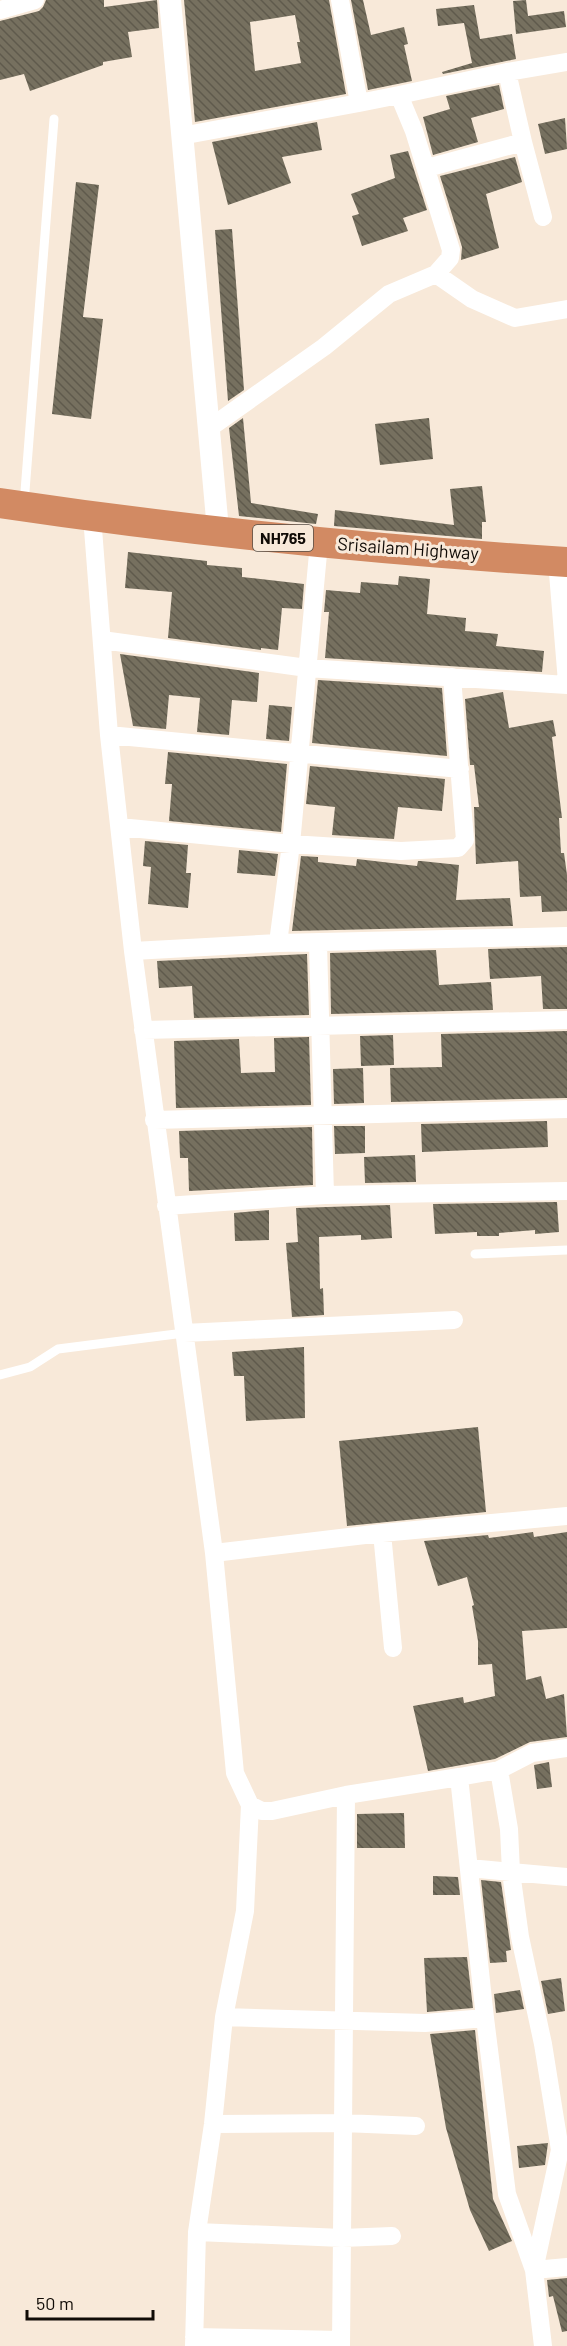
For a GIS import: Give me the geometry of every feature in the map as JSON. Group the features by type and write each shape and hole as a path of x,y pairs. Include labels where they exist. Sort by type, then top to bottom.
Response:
{"highway":[{"name":"Srisailam Highway","path":"12,505 319,543 562,561"}],"street":[{"path":"0,10 35,0"},
{"path":"170,0 219,530"},
{"path":"340,0 359,103"},
{"path":"181,136 567,62"},
{"path":"507,72 543,217"},
{"path":"211,427 324,347 388,294 436,274 450,258 452,250 427,168 399,95"},
{"path":"427,168 523,142"},
{"path":"436,274 472,299 515,318 567,309"},
{"path":"92,516 110,735 133,951 214,1553 235,1773 250,1805 245,1911 224,2017 213,2124 197,2232 194,2342 341,2343 346,1795"},
{"path":"278,943 291,844 319,543"},
{"path":"102,640 307,668 567,683 562,561"},
{"path":"120,827 291,844 401,851 458,848 465,840 452,677"},
{"path":"110,735 460,770"},
{"path":"133,951 278,943 318,944 567,936"},
{"path":"318,944 325,1195"},
{"path":"143,1030 567,1020"},
{"path":"154,1120 567,1109"},
{"path":"166,1206 325,1195 567,1191"},
{"path":"184,1333 454,1320"},
{"path":"214,1553 382,1533 567,1516"},
{"path":"382,1533 393,1648"},
{"path":"250,1805 262,1811 272,1811 346,1795 499,1770 532,1754 567,1748"},
{"path":"499,1770 509,1829 511,1872 520,1937 563,2150 534,2270"},
{"path":"459,1777 507,2194 534,2270 543,2346"},
{"path":"469,1868 567,1877"},
{"path":"224,2017 425,2023 485,2018"},
{"path":"213,2124 343,2123 416,2126"},
{"path":"197,2232 342,2238 392,2236"},
{"path":"534,2270 567,2266"}],"lane":[{"path":"12,505 54,119"},
{"path":"476,1254 567,1250"},
{"path":"0,1375 30,1367 58,1349 184,1333"}],"building":[{"path":"46,0 104,0 104,7 157,0 159,28 128,32 132,57 103,62 103,65 30,91 24,74 0,80 0,21 39,11"},
{"path":"184,0 329,0 346,94 195,122","holes":["295,15 300,42 297,42 301,63 255,71 250,22"]},
{"path":"351,0 363,0 371,35 404,27 408,44 404,45 412,81 368,90"},
{"path":"526,0 528,16 564,11 566,27 516,34 513,1"},
{"path":"474,5 480,39 512,34 516,59 443,74 442,72 472,63 464,23 438,26 436,9"},
{"path":"499,85 504,109 471,118 478,142 433,155 423,117 450,109 446,96"},
{"path":"565,118 567,149 545,154 538,124"},
{"path":"317,122 322,150 282,157 291,183 228,205 212,142"},
{"path":"408,151 427,210 403,218 408,231 362,246 352,216 359,214 351,194 395,178 390,155"},
{"path":"515,157 522,182 486,194 499,248 461,260 462,247 440,176"},
{"path":"76,182 99,185 83,317 103,319 91,419 52,414"},
{"path":"232,229 244,390 228,401 215,230"},
{"path":"243,418 251,503 318,514 316,524 239,516 229,428"},
{"path":"429,418 433,459 380,465 375,424"},
{"path":"482,486 486,522 482,522 482,539 334,526 335,510 454,525 450,489"},
{"path":"128,552 207,561 207,565 242,568 242,577 304,584 302,609 282,608 278,650 261,648 261,650 168,638 172,592 125,588"},
{"path":"399,576 430,579 427,614 466,618 465,631 498,634 496,646 544,651 542,672 325,658 329,612 324,612 326,590 360,593 361,582 398,585"},
{"path":"120,654 259,673 257,702 232,700 229,735 197,732 200,698 169,695 166,729 133,726"},
{"path":"318,680 442,688 447,756 312,743"},
{"path":"503,692 509,728 553,720 556,736 552,737 562,818 559,818 561,853 564,853 567,875 567,911 542,912 541,896 520,897 518,861 476,864 474,807 479,807 474,765 470,765 465,699"},
{"path":"269,705 292,707 289,741 266,739"},
{"path":"168,752 287,764 281,832 169,821 172,784 165,784"},
{"path":"310,766 445,779 442,811 398,807 394,839 332,835 335,807 306,804"},
{"path":"145,841 188,845 186,873 191,873 188,908 148,904 151,867 143,866"},
{"path":"239,850 278,854 275,876 237,873"},
{"path":"301,856 318,857 318,862 356,866 357,859 417,866 418,861 459,865 456,900 510,898 513,926 292,931"},
{"path":"567,947 567,1009 543,1009 541,976 490,979 488,949"},
{"path":"436,950 439,985 491,982 493,1010 331,1014 330,953"},
{"path":"307,954 309,1015 194,1018 192,986 159,988 157,961"},
{"path":"567,1031 567,1098 391,1102 390,1068 442,1067 441,1034"},
{"path":"393,1035 394,1065 361,1066 360,1036"},
{"path":"309,1037 311,1105 176,1108 174,1041 239,1039 241,1073 275,1072 274,1038"},
{"path":"363,1068 364,1103 334,1104 333,1069"},
{"path":"547,1121 548,1147 422,1152 421,1124"},
{"path":"334,1126 365,1126 365,1153 335,1154"},
{"path":"312,1127 313,1185 189,1191 188,1158 180,1158 179,1131"},
{"path":"415,1155 416,1182 365,1183 364,1157"},
{"path":"557,1202 559,1232 535,1234 535,1230 499,1233 499,1236 477,1236 477,1232 435,1234 433,1204"},
{"path":"390,1205 392,1238 361,1240 361,1235 319,1237 320,1289 323,1288 324,1315 292,1317 286,1243 298,1242 296,1208"},
{"path":"269,1210 269,1240 235,1241 234,1213"},
{"path":"304,1347 305,1418 246,1421 244,1376 234,1376 232,1352"},
{"path":"478,1427 486,1512 347,1526 339,1441"},
{"path":"533,1532 534,1537 567,1532 567,1628 522,1631 526,1680 541,1676 546,1699 564,1694 567,1737 530,1742 495,1759 428,1771 413,1706 463,1697 464,1703 495,1696 492,1664 478,1665 478,1641 472,1606 474,1605 467,1577 438,1586 424,1541 488,1535 489,1538"},
{"path":"549,1762 552,1787 537,1789 534,1765"},
{"path":"404,1813 405,1848 357,1848 357,1814"},
{"path":"433,1876 458,1877 460,1895 433,1895"},
{"path":"481,1880 501,1882 511,1950 506,1951 507,1962 490,1963"},
{"path":"467,1957 473,2008 427,2012 424,1958"},
{"path":"561,1978 565,2011 548,2014 541,1981"},
{"path":"520,1990 524,2009 496,2013 494,1994"},
{"path":"475,2030 493,2199 512,2241 489,2251 470,2210 446,2128 430,2034"},
{"path":"548,2143 545,2165 519,2168 517,2146"},
{"path":"567,2278 567,2331 562,2332 553,2296 549,2297 547,2280"}]}
